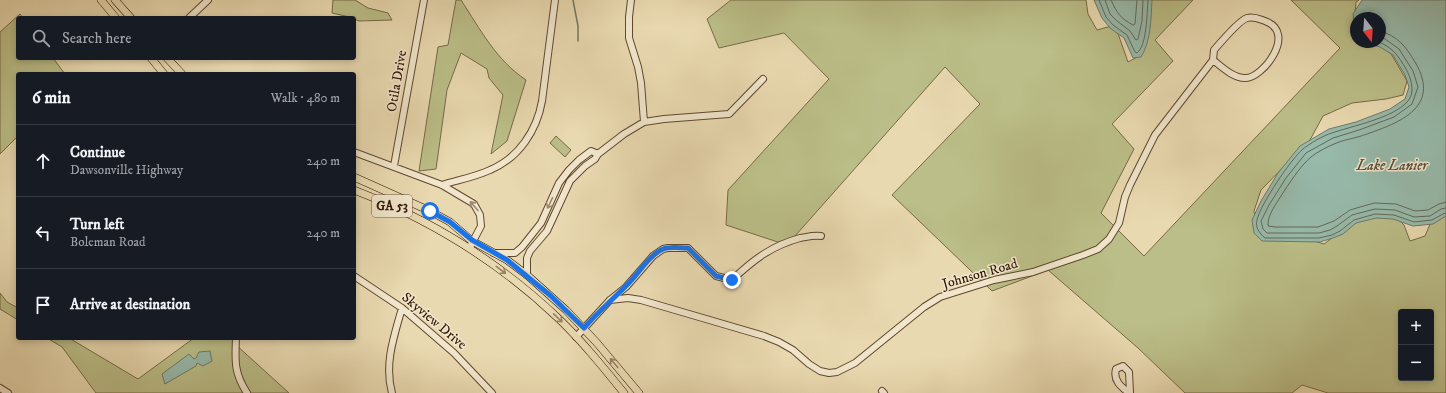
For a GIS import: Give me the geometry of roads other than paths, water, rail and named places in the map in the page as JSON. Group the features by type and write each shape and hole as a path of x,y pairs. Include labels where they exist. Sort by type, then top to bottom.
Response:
{"main road":[{"path":"101,0 114,16"},
{"path":"115,0 129,16"},
{"path":"153,60 162,72"},
{"path":"169,60 180,72"},
{"name":"GA 53","path":"356,178 430,211 450,222 471,244 534,296 576,337 624,393"},
{"name":"GA 53","path":"356,191 416,217 507,260 566,310 584,328 639,393"}],"street":[{"path":"191,16 208,0"},
{"name":"Otila Drive","path":"394,166 424,0"},
{"path":"442,185 492,170 507,160 523,145 533,132 540,115 555,0"},
{"path":"631,0 629,38 638,67 641,83 644,122"},
{"name":"Johnson Road","path":"610,300 628,298 640,300 764,336 793,350 809,364 820,371 829,373 837,372 855,362 924,307 940,298 994,280 1033,272 1083,255 1098,248 1109,239 1119,223 1125,197 1155,135 1213,60 1214,50 1246,18 1253,17 1271,23 1278,30 1280,40 1274,54 1265,66 1254,76 1245,78 1233,75 1213,60"},
{"path":"526,275 527,258 530,252 547,231 568,183 591,152 598,154 624,134 644,122 729,114 763,79"},
{"path":"356,153 442,185 468,201 477,209 480,215 481,226 471,244"},
{"path":"494,253 514,253 522,247 541,222 568,170 582,163"},
{"path":"562,180 568,183"},
{"path":"576,337 610,300 626,287 653,256 663,249 688,248 716,276 732,280 753,261 783,243 815,235 821,236"},
{"path":"531,236 539,241"},
{"name":"Skyview Drive","path":"356,277 402,308 454,352 492,393"},
{"path":"392,393 389,361 393,336 402,308"},
{"path":"236,340 236,370 241,384 247,393"},
{"path":"0,388 8,393"}],"water":[{"path":"1094,0 1152,0 1149,37 1141,57 1133,58 1124,38 1110,28 1102,18"},
{"name":"Lake Lanier","path":"1362,0 1446,0 1446,216 1433,224 1413,226 1393,219 1376,218 1356,223 1343,234 1320,242 1262,241 1254,233 1252,220 1261,201 1278,173 1300,146 1329,129 1356,122 1390,109 1405,99 1409,87 1405,75 1393,55 1382,48 1386,48 1386,12 1354,12"},
{"path":"210,351 212,361 203,366 197,363 196,366 165,384 162,374 189,354 194,359 199,352"}],"waterway":[{"path":"573,0 578,26 578,41"}]}
